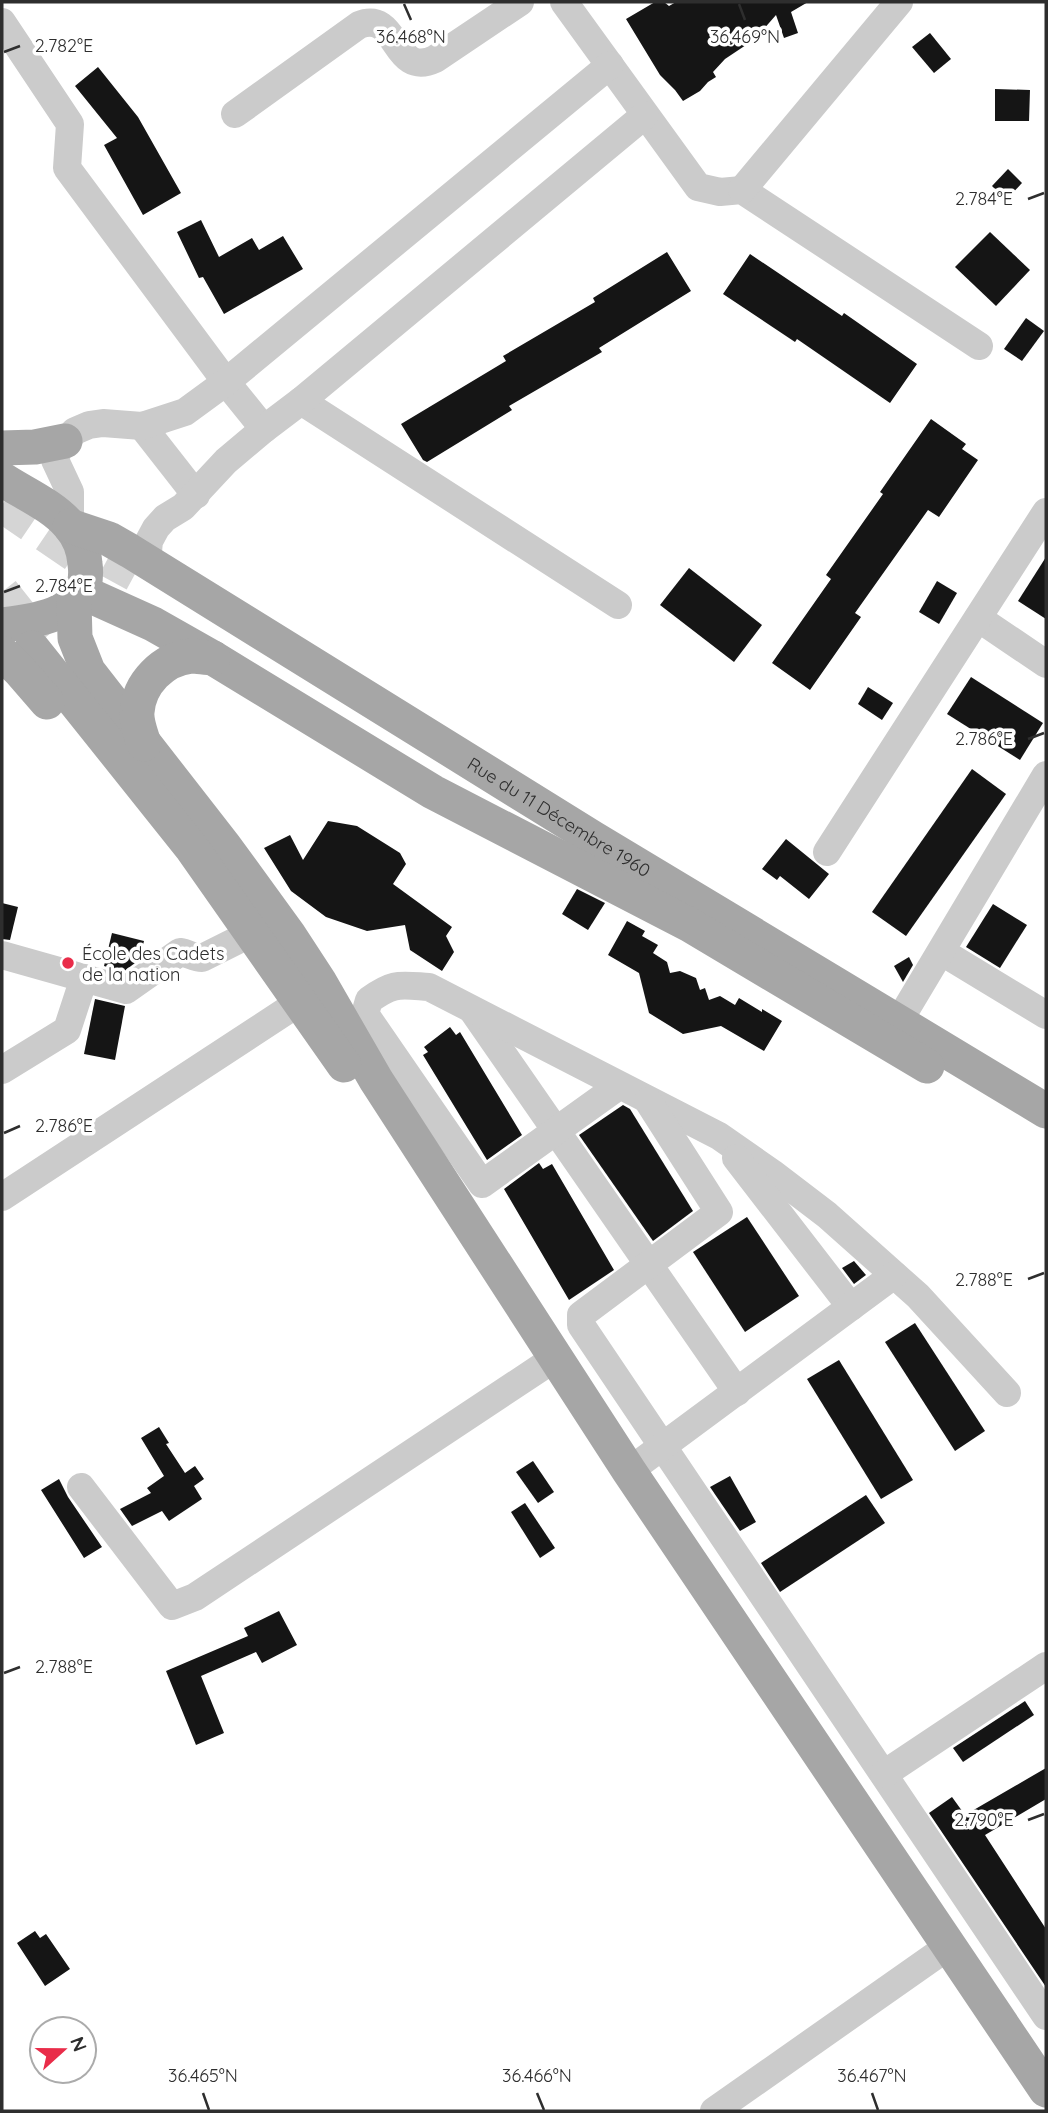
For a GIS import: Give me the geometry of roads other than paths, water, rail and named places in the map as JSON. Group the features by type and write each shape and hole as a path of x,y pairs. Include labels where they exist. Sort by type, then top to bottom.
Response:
{"main road":[{"path":"2,448 28,448 65,441"},
{"path":"2,479 70,526 80,541 87,577 114,581"},
{"name":"Rue du 11 Décembre 1960","path":"70,526 109,539 114,581 153,624 214,658 433,792 588,854 690,925 1046,1138"},
{"path":"2,625 38,620 57,613 114,581"},
{"path":"114,581 75,638 88,671 225,847 319,981 372,1094 543,1366 1046,2111"},
{"name":"Rue du 11 Décembre 1960","path":"114,581 588,854 898,1021 1046,1111"},
{"path":"25,648 38,690 210,906 321,1056 372,1094"},
{"path":"25,648 191,847 335,1051 372,1094 1046,2090"},
{"path":"144,744 136,714 144,687 152,676 176,660 192,656 214,658"}],"lane":[{"path":"235,114 366,22 379,24 387,30 407,58 421,63 435,59 520,2"},
{"path":"564,2 698,187 720,192 742,190 979,346"},
{"path":"742,190 899,2"},
{"path":"2,22 69,124 67,168 264,429"},
{"path":"70,526 70,492 55,460 58,450 75,431 103,423 142,426 185,412 226,382 610,65"},
{"path":"114,581 165,518 196,495 226,461 645,115"},
{"path":"301,401 618,605"},
{"path":"142,426 196,495"},
{"path":"827,852 1046,512"},
{"path":"978,618 1046,664"},
{"path":"898,1021 942,952 1046,775"},
{"path":"2,955 127,990 180,952 202,958 236,941"},
{"path":"942,952 1046,1015"},
{"path":"2,1070 67,1031 84,978"},
{"path":"620,1084 482,1184 365,1014 369,1000 396,984 429,987 620,1084 719,1136 827,1215 918,1296 1007,1393"},
{"path":"472,1009 737,1392"},
{"path":"2,1197 286,1011"},
{"path":"647,1098 719,1212 581,1315 581,1325 1046,2016"},
{"path":"719,1136 851,1307"},
{"path":"629,1471 894,1275"},
{"path":"81,1487 172,1606 195,1597 543,1366"},
{"path":"884,1774 1046,1666"},
{"path":"714,2111 939,1953"}],"tunnel":[{"path":"2,505 77,556"},
{"path":"62,532 135,574"},
{"path":"2,592 41,641"}],"place":[{"name":"École des Cadets de la nation","path":"68,963"}]}
